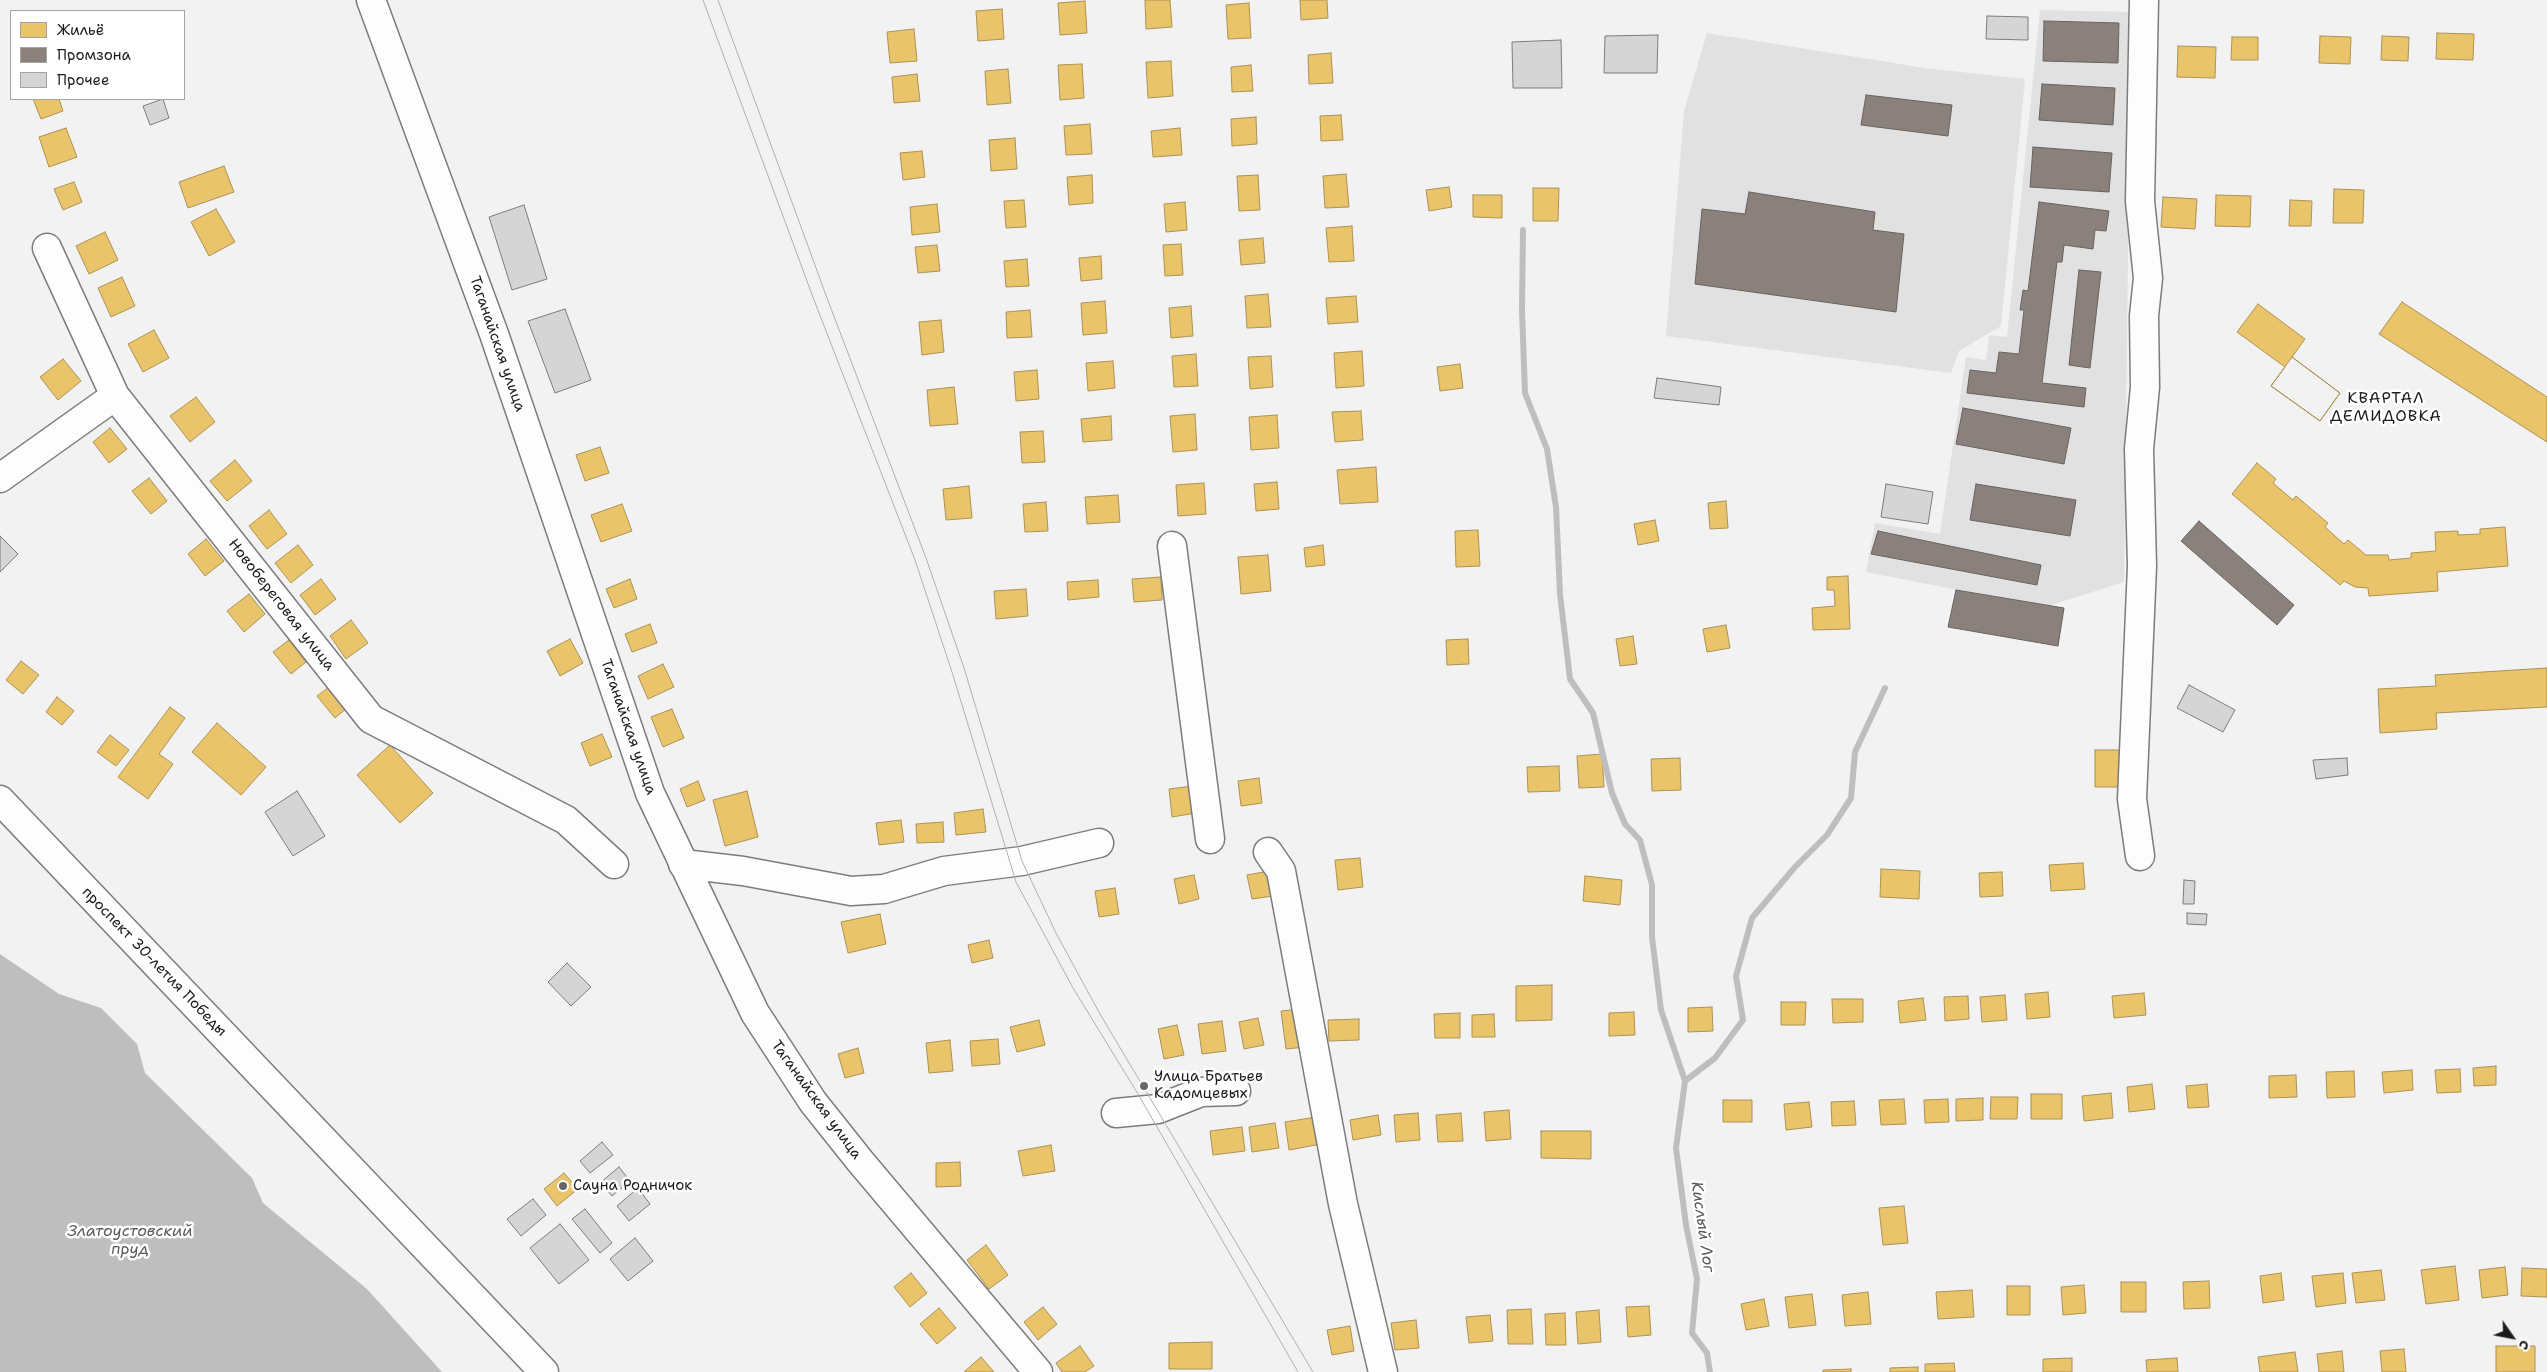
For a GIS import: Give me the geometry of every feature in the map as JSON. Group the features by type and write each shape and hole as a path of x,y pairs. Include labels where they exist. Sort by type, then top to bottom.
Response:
{"street":[{"name":"Таганайская улица","path":"370,0 494,334 650,793 755,1012 813,1102 860,1161 1038,1372"},
{"path":"2140,856 2132,799 2142,566 2139,449 2145,387 2144,316 2148,278 2140,201 2144,0"},
{"name":"Новобереговая улица","path":"47,248 115,396 371,719 566,820 614,864"},
{"path":"0,478 115,396"},
{"path":"1172,546 1210,839"},
{"name":"проспект 30-летия Победы","path":"0,800 544,1372"},
{"path":"683,864 743,871 851,891 884,889 944,871 1022,861 1099,843"},
{"path":"1268,852 1281,871 1343,1204 1383,1372"},
{"path":"1116,1113 1158,1109 1201,1092 1236,1092"}],"shaded area":[{"path":"2040,10 2131,12 2124,582 2045,607 1866,572 1875,523 1940,534 1966,357 1986,360 1989,335 2007,337"},
{"path":"1707,33 1925,68 2025,79 2001,326 1959,351 1951,373 1666,336 1684,111"}],"water":[{"name":"Златоустовский пруд","path":"0,954 59,994 101,1008 137,1044 145,1073 252,1178 263,1203 367,1289 442,1372 0,1372"}],"building: Жильё":[{"path":"1145,0 1170,0 1172,27 1146,29"},
{"path":"1300,0 1327,0 1328,18 1301,20"},
{"path":"1085,1 1087,33 1060,35 1058,3"},
{"path":"1249,3 1251,38 1228,39 1226,5"},
{"path":"1002,9 1004,39 978,41 976,11"},
{"path":"914,29 917,61 890,63 887,32"},
{"path":"2437,33 2474,34 2473,60 2436,59"},
{"path":"2320,36 2351,37 2350,64 2319,63"},
{"path":"2382,36 2409,37 2408,61 2381,60"},
{"path":"2232,37 2258,37 2258,60 2231,60"},
{"path":"2178,46 2216,47 2215,78 2177,77"},
{"path":"1331,53 1333,83 1309,84 1308,55"},
{"path":"1171,61 1173,96 1148,98 1146,62"},
{"path":"1082,64 1084,98 1060,100 1058,65"},
{"path":"1251,65 1253,91 1232,92 1231,67"},
{"path":"1008,69 1011,103 987,105 985,71"},
{"path":"917,74 920,101 894,103 892,77"},
{"path":"33,100 59,100 63,111 41,119"},
{"path":"1341,115 1343,140 1321,141 1320,116"},
{"path":"1256,117 1257,144 1232,146 1231,119"},
{"path":"1090,124 1092,154 1066,155 1064,126"},
{"path":"66,128 77,157 49,167 39,137"},
{"path":"1180,128 1182,155 1153,157 1151,131"},
{"path":"1015,138 1017,169 991,171 989,140"},
{"path":"922,151 925,177 903,180 900,153"},
{"path":"224,166 234,192 188,208 179,182"},
{"path":"1346,174 1349,207 1325,208 1323,176"},
{"path":"1092,175 1093,203 1069,205 1067,177"},
{"path":"1258,175 1260,210 1239,211 1237,176"},
{"path":"74,182 82,202 63,210 54,189"},
{"path":"1449,187 1452,207 1429,211 1426,190"},
{"path":"1533,188 1559,188 1558,221 1533,221"},
{"path":"2334,189 2364,190 2363,223 2333,223"},
{"path":"1473,195 1502,195 1502,218 1473,217"},
{"path":"2216,195 2251,196 2250,227 2215,226"},
{"path":"2163,197 2197,199 2195,229 2161,227"},
{"path":"1024,200 1026,227 1006,228 1004,201"},
{"path":"2290,200 2312,201 2311,226 2289,226"},
{"path":"1185,202 1187,230 1166,232 1164,204"},
{"path":"937,204 940,232 912,235 910,207"},
{"path":"216,209 235,242 209,256 191,222"},
{"path":"1352,226 1354,261 1329,262 1326,228"},
{"path":"105,232 118,260 89,274 76,246"},
{"path":"1263,238 1265,263 1241,265 1239,240"},
{"path":"1181,244 1183,275 1165,276 1163,245"},
{"path":"937,245 940,271 918,273 915,247"},
{"path":"1101,256 1102,279 1081,281 1079,258"},
{"path":"1027,259 1029,286 1006,287 1004,261"},
{"path":"122,277 135,306 111,317 98,288"},
{"path":"1268,294 1271,327 1247,328 1245,296"},
{"path":"1356,296 1358,322 1328,324 1326,298"},
{"path":"1105,301 1107,333 1083,335 1081,303"},
{"path":"2402,302 2547,397 2547,442 2379,334"},
{"path":"2258,304 2305,339 2292,357 2340,393 2320,421 2271,386 2285,367 2237,332"},
{"path":"1191,306 1193,336 1171,338 1169,308"},
{"path":"1030,310 1032,337 1007,338 1006,312"},
{"path":"941,320 944,352 922,355 919,322"},
{"path":"154,330 169,358 143,372 128,344"},
{"path":"1362,351 1364,386 1336,388 1334,353"},
{"path":"1196,354 1198,386 1174,387 1172,356"},
{"path":"1271,356 1273,387 1250,389 1248,357"},
{"path":"2292,357 2340,393 2320,421 2271,386"},
{"path":"63,359 81,381 58,400 40,377"},
{"path":"1113,361 1115,388 1088,391 1086,363"},
{"path":"1460,364 1463,388 1440,391 1437,367"},
{"path":"1037,370 1039,399 1016,401 1014,372"},
{"path":"954,387 958,424 930,426 927,390"},
{"path":"196,397 215,422 190,442 170,416"},
{"path":"1361,411 1363,440 1335,442 1332,412"},
{"path":"1195,414 1197,450 1173,452 1170,416"},
{"path":"1277,415 1279,448 1251,450 1249,417"},
{"path":"1111,416 1112,440 1083,442 1081,419"},
{"path":"110,428 127,449 109,463 93,442"},
{"path":"1043,431 1045,462 1022,463 1020,432"},
{"path":"600,447 609,473 585,481 576,455"},
{"path":"235,460 252,481 227,501 210,481"},
{"path":"2257,463 2276,479 2273,483 2293,500 2296,496 2328,523 2325,527 2344,544 2348,540 2366,555 2388,555 2389,560 2411,558 2411,553 2436,551 2435,532 2458,531 2458,535 2480,534 2480,529 2505,527 2508,566 2437,572 2438,591 2369,596 2368,588 2355,587 2344,581 2340,585 2232,494"},
{"path":"1376,467 1378,502 1340,504 1337,470"},
{"path":"149,478 167,501 151,514 132,491"},
{"path":"1277,482 1279,509 1256,511 1254,484"},
{"path":"1204,483 1206,514 1178,516 1176,485"},
{"path":"969,486 972,518 946,520 943,489"},
{"path":"1118,495 1120,522 1087,524 1085,497"},
{"path":"1726,501 1728,528 1710,529 1708,503"},
{"path":"1046,502 1048,531 1025,532 1023,504"},
{"path":"622,504 632,531 601,542 591,515"},
{"path":"269,510 287,534 267,549 249,526"},
{"path":"1655,520 1659,541 1638,545 1634,524"},
{"path":"1478,530 1480,566 1456,567 1455,531"},
{"path":"206,539 224,561 205,576 188,554"},
{"path":"298,545 313,565 291,583 275,563"},
{"path":"1323,545 1325,565 1306,567 1304,548"},
{"path":"1268,555 1271,591 1241,594 1238,557"},
{"path":"1848,576 1850,629 1813,630 1812,608 1835,606 1834,590 1827,590 1827,577"},
{"path":"1161,577 1162,600 1134,602 1132,579"},
{"path":"321,579 336,599 315,615 300,595"},
{"path":"630,579 637,599 614,608 606,589"},
{"path":"1098,580 1099,597 1068,600 1067,582"},
{"path":"1026,589 1028,616 996,619 994,591"},
{"path":"249,594 265,614 244,632 227,611"},
{"path":"351,620 368,643 346,659 330,636"},
{"path":"650,624 657,643 632,652 625,634"},
{"path":"1726,625 1730,648 1707,652 1703,629"},
{"path":"1633,636 1637,664 1620,666 1616,639"},
{"path":"570,639 583,663 560,676 547,651"},
{"path":"1468,639 1469,664 1447,665 1446,640"},
{"path":"289,640 306,662 291,674 273,652"},
{"path":"21,661 39,675 23,694 6,680"},
{"path":"663,664 674,687 648,699 638,676"},
{"path":"2547,668 2547,707 2436,713 2437,729 2380,733 2378,689 2436,686 2435,675"},
{"path":"329,687 347,708 335,718 317,696"},
{"path":"57,697 74,711 62,725 46,712"},
{"path":"170,707 185,718 159,754 173,764 148,799 118,777"},
{"path":"672,709 684,738 663,747 651,717"},
{"path":"217,723 266,767 241,795 192,752"},
{"path":"602,734 612,757 590,766 581,743"},
{"path":"110,735 129,750 116,766 97,752"},
{"path":"390,745 433,793 400,823 357,775"},
{"path":"2095,750 2121,750 2121,787 2095,787"},
{"path":"1602,754 1604,787 1579,788 1577,756"},
{"path":"1680,758 1681,790 1652,791 1651,759"},
{"path":"1559,766 1560,791 1528,792 1527,767"},
{"path":"1259,778 1262,803 1241,806 1238,781"},
{"path":"698,781 705,800 687,807 680,789"},
{"path":"1193,786 1196,813 1172,817 1169,789"},
{"path":"747,791 758,837 725,846 713,800"},
{"path":"983,809 986,832 956,835 954,813"},
{"path":"901,820 904,842 879,845 876,823"},
{"path":"943,822 944,842 917,843 916,824"},
{"path":"1360,858 1363,887 1338,890 1335,860"},
{"path":"2083,863 2085,889 2051,891 2049,865"},
{"path":"1881,869 1920,871 1919,899 1880,897"},
{"path":"1269,871 1273,896 1252,899 1247,875"},
{"path":"2002,872 2003,896 1980,897 1979,873"},
{"path":"1194,875 1199,899 1179,904 1174,879"},
{"path":"1585,876 1622,880 1620,905 1583,901"},
{"path":"1115,888 1119,914 1099,917 1095,891"},
{"path":"880,914 886,944 848,953 841,922"},
{"path":"989,940 993,958 972,963 968,945"},
{"path":"1552,985 1552,1020 1516,1021 1516,986"},
{"path":"2048,992 2050,1017 2027,1019 2025,994"},
{"path":"2144,993 2146,1015 2114,1018 2112,996"},
{"path":"2005,995 2007,1020 1982,1022 1980,997"},
{"path":"1968,996 1969,1019 1945,1021 1944,997"},
{"path":"1923,998 1926,1020 1900,1023 1898,1001"},
{"path":"1832,999 1863,999 1863,1022 1833,1023"},
{"path":"1781,1002 1806,1002 1805,1025 1781,1025"},
{"path":"1712,1007 1713,1031 1688,1032 1688,1008"},
{"path":"1302,1009 1306,1047 1286,1049 1281,1011"},
{"path":"1634,1012 1635,1035 1609,1036 1609,1013"},
{"path":"1460,1013 1460,1038 1435,1038 1434,1014"},
{"path":"1494,1014 1495,1037 1472,1037 1472,1015"},
{"path":"1258,1018 1264,1045 1244,1049 1239,1022"},
{"path":"1359,1019 1359,1040 1329,1041 1328,1020"},
{"path":"1039,1020 1045,1045 1017,1052 1010,1027"},
{"path":"1222,1021 1226,1051 1202,1054 1198,1024"},
{"path":"1177,1025 1184,1055 1164,1059 1158,1029"},
{"path":"998,1039 1000,1064 972,1066 970,1041"},
{"path":"950,1040 953,1071 929,1073 926,1043"},
{"path":"858,1048 864,1073 845,1078 838,1054"},
{"path":"2496,1066 2496,1085 2474,1086 2473,1068"},
{"path":"2460,1069 2461,1092 2437,1093 2435,1070"},
{"path":"2412,1070 2413,1090 2384,1093 2382,1072"},
{"path":"2354,1071 2355,1097 2327,1098 2326,1072"},
{"path":"2296,1075 2297,1097 2269,1098 2269,1076"},
{"path":"2152,1084 2155,1109 2129,1112 2127,1087"},
{"path":"2207,1084 2209,1107 2188,1108 2186,1086"},
{"path":"2111,1093 2113,1118 2084,1121 2082,1096"},
{"path":"2031,1094 2062,1094 2062,1119 2031,1119"},
{"path":"1991,1097 2018,1097 2017,1119 1990,1119"},
{"path":"1983,1098 1983,1120 1956,1121 1956,1099"},
{"path":"1904,1099 1906,1124 1881,1125 1879,1100"},
{"path":"1948,1099 1949,1122 1925,1123 1924,1100"},
{"path":"1723,1100 1752,1100 1752,1122 1723,1122"},
{"path":"1854,1101 1856,1125 1832,1126 1831,1102"},
{"path":"1809,1102 1812,1127 1786,1130 1784,1104"},
{"path":"1509,1110 1511,1139 1486,1141 1484,1112"},
{"path":"1418,1113 1420,1140 1396,1142 1394,1115"},
{"path":"1461,1113 1463,1141 1438,1142 1436,1115"},
{"path":"1378,1115 1381,1135 1353,1140 1350,1120"},
{"path":"1316,1117 1321,1144 1289,1150 1285,1122"},
{"path":"1275,1123 1279,1148 1252,1152 1249,1127"},
{"path":"1242,1127 1245,1151 1213,1155 1210,1131"},
{"path":"1541,1131 1591,1131 1591,1159 1541,1158"},
{"path":"1051,1145 1055,1171 1023,1176 1018,1151"},
{"path":"960,1162 961,1186 936,1187 936,1163"},
{"path":"564,1173 578,1189 557,1206 544,1189"},
{"path":"1904,1206 1908,1243 1883,1245 1879,1208"},
{"path":"986,1245 1008,1275 989,1289 967,1260"},
{"path":"2455,1266 2459,1300 2426,1304 2421,1270"},
{"path":"2505,1267 2508,1295 2482,1298 2479,1270"},
{"path":"2522,1268 2547,1269 2547,1297 2521,1296"},
{"path":"2381,1270 2385,1300 2356,1303 2352,1273"},
{"path":"911,1273 927,1293 910,1307 894,1287"},
{"path":"2281,1273 2284,1300 2263,1303 2260,1276"},
{"path":"2343,1273 2346,1303 2316,1307 2312,1276"},
{"path":"2209,1281 2210,1308 2184,1309 2183,1282"},
{"path":"2121,1282 2146,1282 2146,1312 2121,1312"},
{"path":"2084,1285 2086,1313 2063,1315 2061,1287"},
{"path":"2007,1286 2030,1286 2030,1315 2007,1315"},
{"path":"1972,1290 1974,1317 1938,1319 1936,1292"},
{"path":"1868,1292 1871,1324 1845,1326 1842,1295"},
{"path":"1812,1294 1816,1325 1789,1328 1785,1297"},
{"path":"1764,1299 1769,1326 1746,1330 1741,1304"},
{"path":"1649,1306 1651,1335 1628,1337 1626,1307"},
{"path":"1043,1307 1057,1324 1038,1340 1024,1322"},
{"path":"939,1308 956,1328 937,1344 920,1324"},
{"path":"1531,1309 1533,1344 1508,1344 1507,1310"},
{"path":"1599,1310 1601,1342 1578,1344 1576,1312"},
{"path":"1565,1313 1566,1345 1546,1345 1545,1314"},
{"path":"1490,1315 1493,1341 1469,1343 1466,1317"},
{"path":"1416,1320 1419,1348 1395,1350 1391,1323"},
{"path":"1350,1326 1354,1351 1332,1355 1327,1330"},
{"path":"1212,1342 1212,1369 1169,1369 1169,1343"},
{"path":"1080,1346 1094,1366 1085,1372 1062,1372 1056,1363"},
{"path":"2496,1346 2535,1346 2535,1372 2496,1372"},
{"path":"2404,1349 2406,1372 2382,1372 2380,1351"},
{"path":"2342,1351 2344,1372 2319,1372 2317,1354"},
{"path":"2295,1352 2298,1372 2260,1372 2258,1357"},
{"path":"981,1357 994,1372 964,1372"},
{"path":"2072,1358 2072,1372 2043,1372 2043,1359"},
{"path":"2177,1358 2178,1372 2147,1372 2146,1360"},
{"path":"1954,1363 1955,1372 1925,1372 1925,1364"},
{"path":"1918,1367 1918,1372 1890,1372 1890,1368"},
{"path":"1851,1369 1851,1372 1823,1372 1823,1370"}],"building: Промзона":[{"path":"2044,21 2119,23 2118,63 2043,61"},
{"path":"2042,84 2115,88 2113,125 2039,120"},
{"path":"1866,95 1952,105 1948,136 1861,125"},
{"path":"2033,147 2112,153 2109,192 2030,187"},
{"path":"1749,192 1875,212 1873,230 1904,234 1896,312 1695,284 1702,209 1745,214"},
{"path":"2039,202 2109,211 2106,231 2095,230 2093,249 2064,245 2062,262 2057,262 2042,383 2086,388 2084,407 1967,393 1970,370 1996,373 1999,352 2019,354 2024,310 2020,310 2023,290 2028,291"},
{"path":"2079,270 2101,272 2090,368 2069,365"},
{"path":"1963,408 2071,428 2064,464 1956,444"},
{"path":"1976,484 2076,500 2070,536 1970,520"},
{"path":"2199,521 2294,605 2277,625 2181,541"},
{"path":"1878,531 2041,565 2037,585 1871,554"},
{"path":"1956,590 2064,608 2058,646 1948,627"}],"building: Прочее":[{"path":"1987,16 2028,17 2028,40 1986,39"},
{"path":"1658,35 1657,73 1604,73 1605,36"},
{"path":"1561,40 1562,88 1513,88 1512,42"},
{"path":"163,100 169,118 150,125 143,106"},
{"path":"524,205 547,279 512,290 489,217"},
{"path":"565,309 591,380 555,393 528,321"},
{"path":"1657,378 1721,387 1719,405 1654,398"},
{"path":"1886,484 1933,492 1928,524 1881,517"},
{"path":"0,536 18,554 0,572"},
{"path":"2189,685 2235,710 2223,732 2177,708"},
{"path":"2347,758 2348,775 2316,779 2313,760"},
{"path":"297,791 325,836 293,856 265,812"},
{"path":"2184,880 2195,881 2194,904 2183,904"},
{"path":"2187,913 2207,914 2206,925 2187,924"},
{"path":"567,963 591,987 571,1006 548,982"},
{"path":"602,1142 613,1155 590,1173 580,1161"},
{"path":"619,1167 630,1181 612,1196 601,1182"},
{"path":"638,1188 650,1204 629,1221 617,1206"},
{"path":"533,1199 546,1215 521,1236 507,1219"},
{"path":"585,1209 612,1243 600,1253 572,1219"},
{"path":"560,1224 589,1260 559,1284 530,1248"},
{"path":"635,1238 653,1261 628,1281 610,1259"}],"waterway":[{"name":"Кислый Лог","path":"1523,230 1522,310 1525,393 1547,449 1556,507 1560,594 1570,679 1593,713 1612,793 1625,824 1640,840 1652,885 1652,937 1661,1010 1685,1081 1676,1148 1686,1225 1697,1279 1692,1333 1707,1353 1710,1372"},
{"path":"1685,1081 1715,1058 1743,1020 1736,976 1752,918 1795,867 1827,835 1851,798 1855,752 1885,688"}],"tram line":[{"path":"703,0 814,300 915,560 952,672 1016,882 1073,988 1138,1094 1298,1372"},
{"path":"718,0 827,298 926,558 964,668 1022,861 1056,933 1100,1014 1313,1372"}],"place":[{"name":"Улица Братьев Кадомцевых","path":"1144,1086"},
{"name":"Сауна Родничок","path":"563,1186"}],"district":[{"name":"КВАРТАЛ ДЕМИДОВКА","path":"2386,408"}]}
